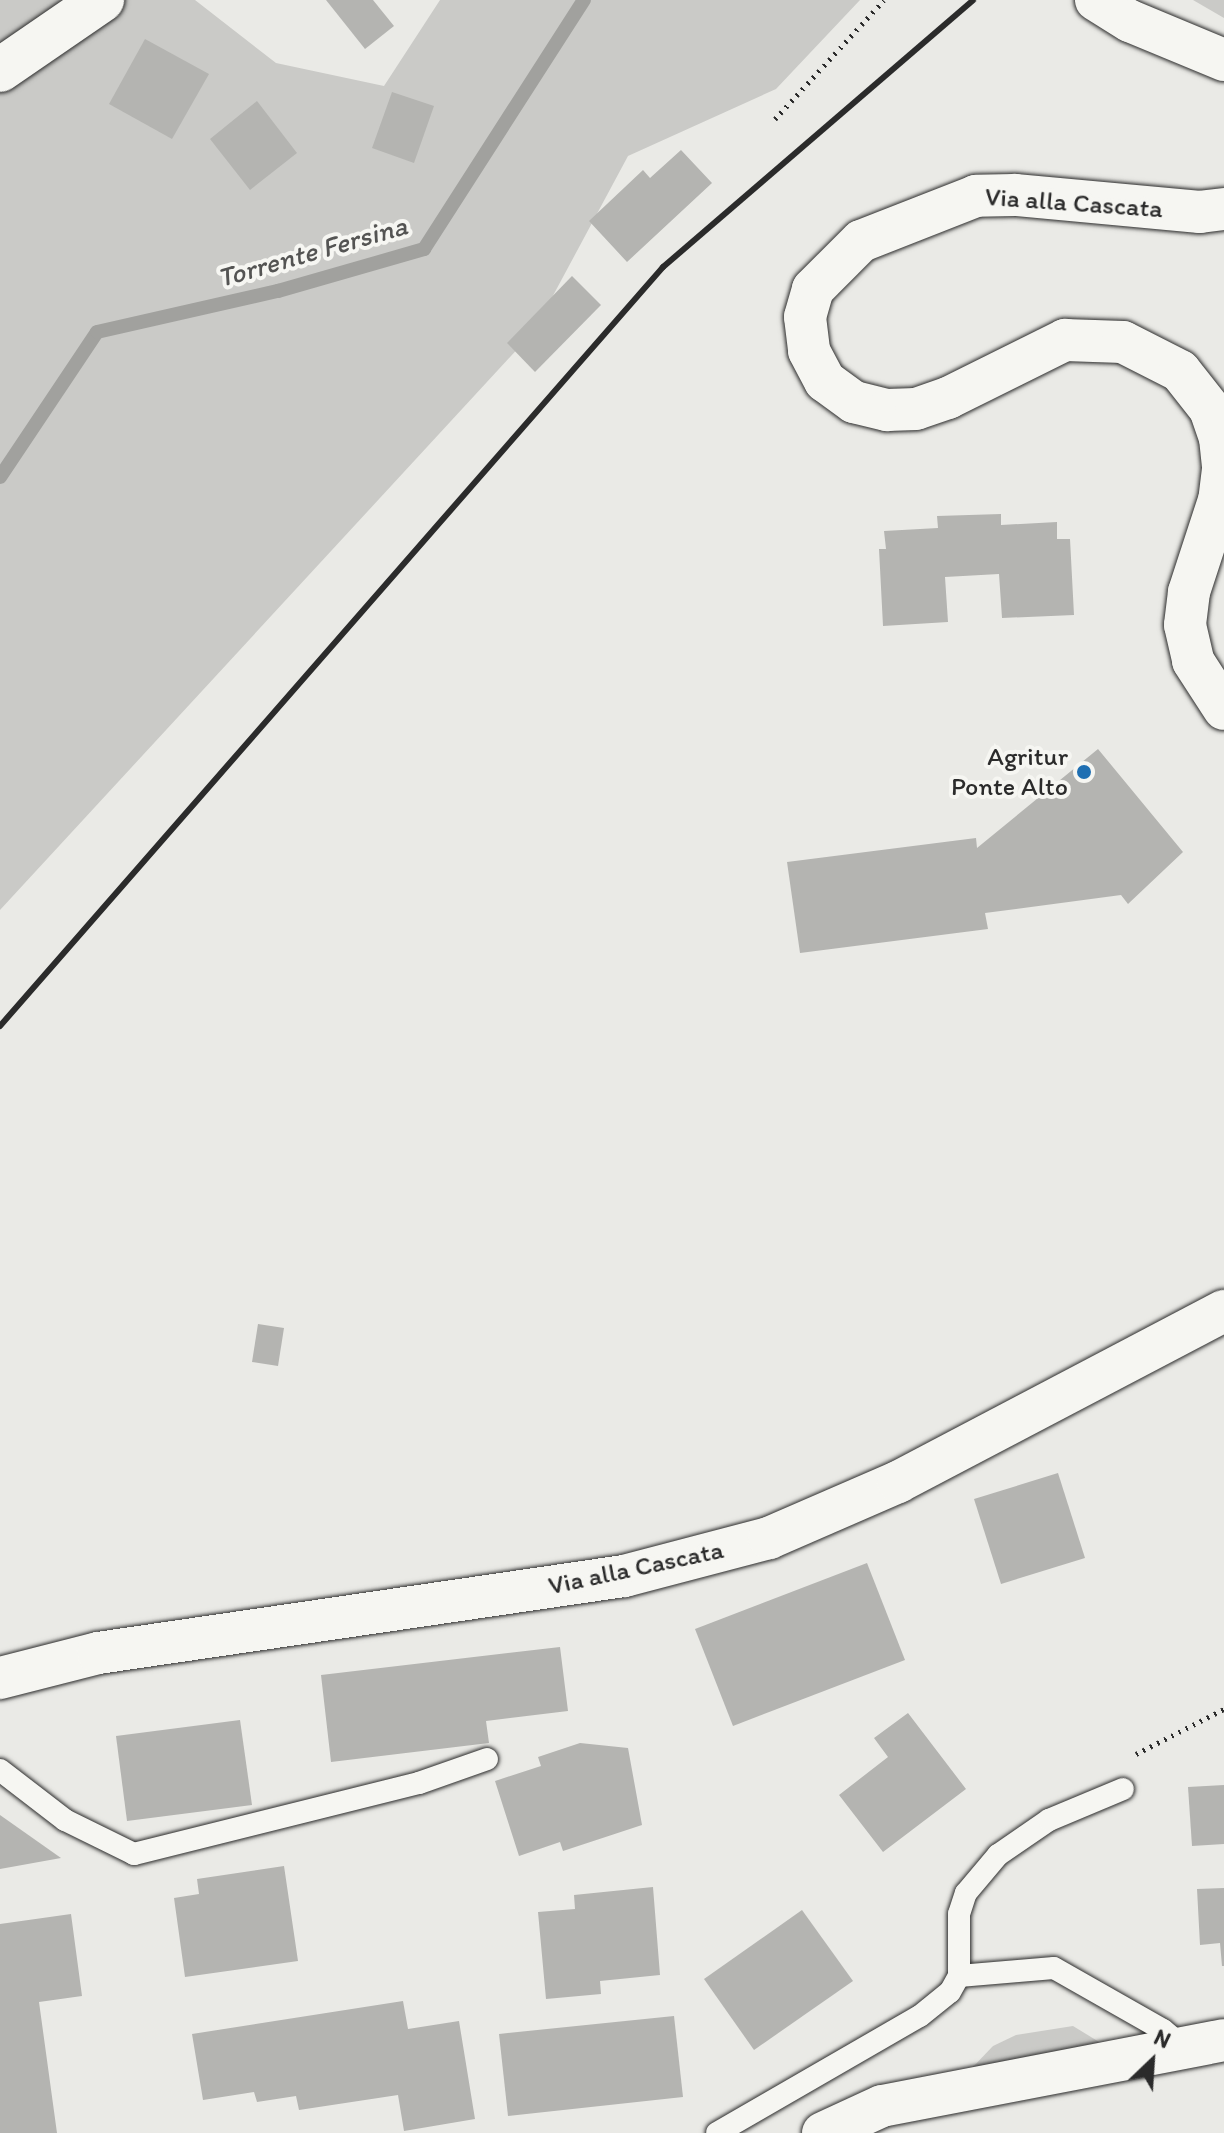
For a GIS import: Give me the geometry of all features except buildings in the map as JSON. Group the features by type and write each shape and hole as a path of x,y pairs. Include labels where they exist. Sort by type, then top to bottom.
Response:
{"main road":[{"path":"0,70 102,0"}],"street":[{"path":"1096,0 1130,21 1224,60"},
{"name":"Via alla Cascata","path":"1224,209 1200,212 1015,195 976,196 861,241 813,289 805,317 809,351 825,381 854,402 887,410 916,409 948,398 1065,340 1093,338 1151,353 1180,371 1217,407 1223,469 1219,500 1189,592 1185,625 1193,661 1224,709"},
{"name":"Via alla Cascata","path":"0,1678 98,1653 624,1576 769,1538 898,1482 1224,1311"},
{"path":"823,2133 882,2106 1224,2040"}],"lane":[{"path":"0,1770 65,1820 134,1854 419,1783 487,1759"},
{"path":"717,2133 920,2016 950,1992 959,1976 959,1914 966,1893 998,1855 1049,1820 1123,1789"},
{"path":"959,1976 1054,1968 1163,2030 1183,2047"}],"path":[{"path":"775,119 884,0"}],"shaded area":[{"path":"0,0 195,0 276,63 384,86 440,0 860,0 776,89 628,156 534,331 0,910"},
{"path":"1193,0 1224,0 1224,18"},
{"path":"1073,2026 1109,2048 970,2070 993,2046 1016,2035"}],"waterway":[{"name":"Torrente Fersina","path":"0,477 97,332 278,291 424,249 584,0"}],"railway":[{"path":"0,1026 663,267 973,0"}],"place":[{"name":"Agritur Ponte Alto","path":"1084,772"}]}
